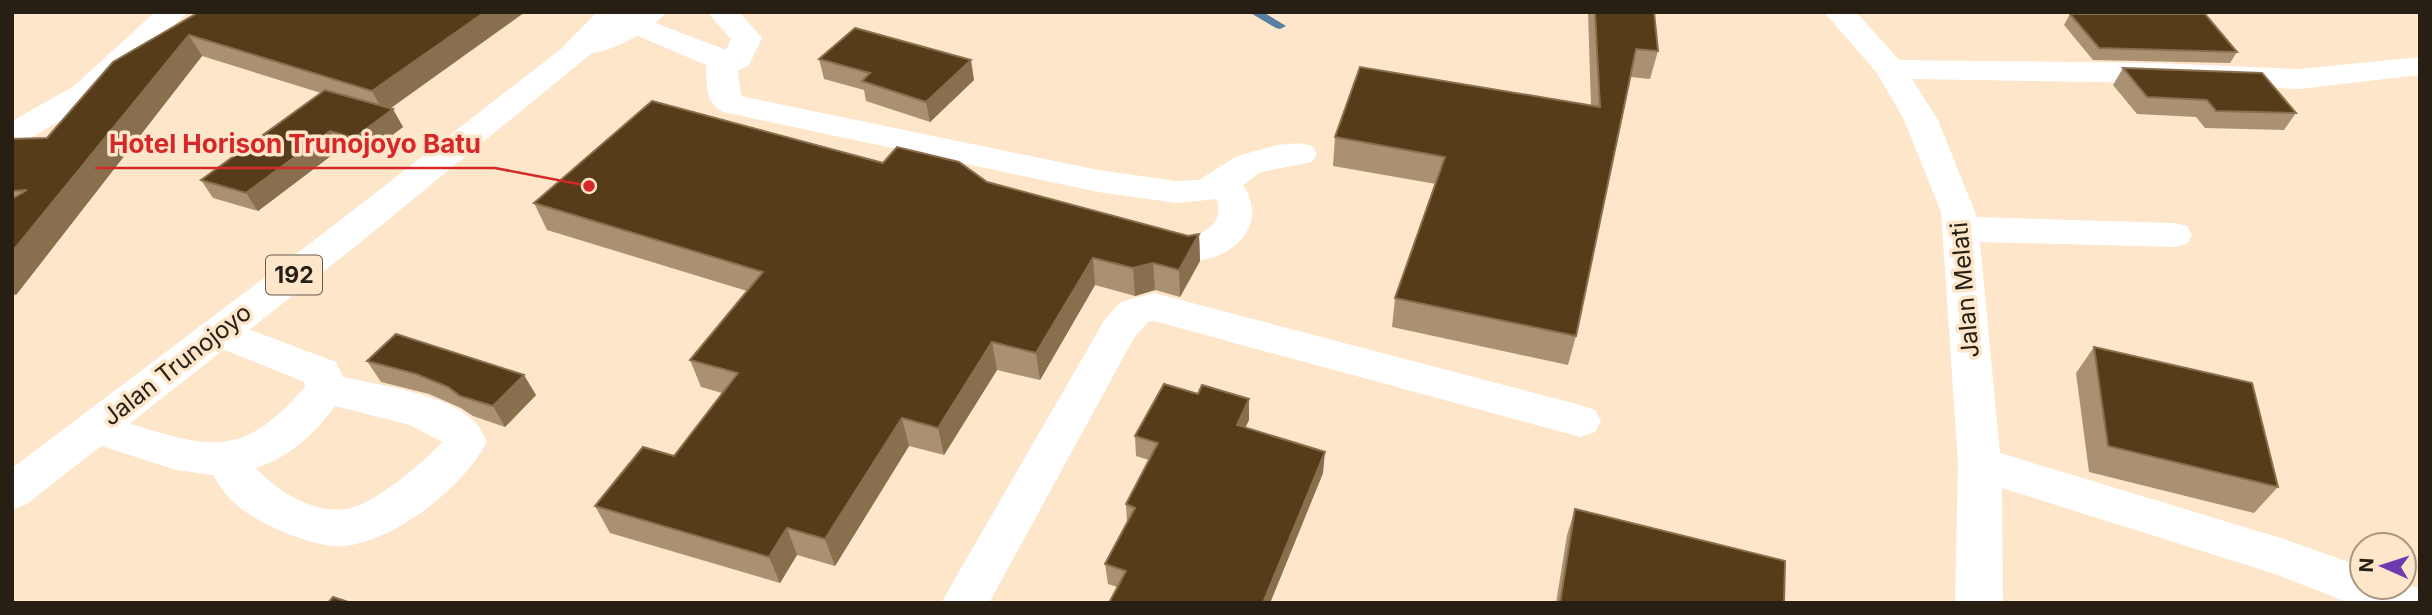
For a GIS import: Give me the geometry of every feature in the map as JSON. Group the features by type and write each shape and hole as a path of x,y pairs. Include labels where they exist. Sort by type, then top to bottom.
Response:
{"street":[{"path":"12,135 85,93 173,12"},
{"path":"721,68 738,58 747,38 722,12"},
{"name":"Jalan Melati","path":"1839,12 1890,69 1921,120 1937,154 1960,221 1980,464 1979,603"},
{"path":"620,16 715,57 720,61 724,100 735,105 972,155 1089,195 1204,191 1224,182 1249,164 1277,156 1300,154"},
{"name":"Jalan Trunojoyo","path":"12,492 620,16"},
{"path":"1890,69 2142,73 2299,79 2420,66"},
{"path":"972,155 970,167 974,177 989,190"},
{"path":"1114,229 1189,249 1205,247 1220,240 1236,219 1237,203 1224,182"},
{"path":"1960,221 2174,235"},
{"path":"964,603 1119,329 1135,312 1154,307 1580,421"},
{"path":"219,332 322,373 326,389"},
{"path":"226,460 236,477 257,498 321,528 347,528 380,515 424,485 459,455 466,443 463,433 441,421 396,405 326,389"},
{"path":"95,428 176,453 226,460 259,451 310,409 326,389"},
{"path":"1980,464 2284,558 2403,603"}],"building":[{"path":"199,12 485,12 372,91 189,35 12,252 12,199 27,190 12,191 12,139 47,138 113,62"},
{"path":"1595,12 1654,12 1658,51 1636,49 1576,336 1395,298 1445,157 1335,137 1360,67 1600,107"},
{"path":"2070,14 2205,14 2237,52 2099,48"},
{"path":"855,28 971,60 926,102 862,81 870,73 819,59"},
{"path":"2123,68 2262,73 2296,113 2216,111 2207,100 2147,97"},
{"path":"325,90 393,109 354,138 330,131 246,193 201,180"},
{"path":"652,101 883,163 897,147 959,162 987,182 1188,236 1199,234 1179,270 1153,263 1133,268 1093,258 1036,353 992,342 938,428 902,418 825,539 787,528 769,557 595,506 643,447 674,456 738,373 690,360 763,272 534,203"},
{"path":"396,334 524,375 493,406 460,396 448,387 416,374 367,361"},
{"path":"2094,347 2252,383 2278,487 2108,446"},
{"path":"1164,384 1198,394 1202,385 1249,399 1237,425 1325,452 1263,603 1109,603 1126,571 1105,564 1135,508 1126,504 1158,443 1135,436"},
{"path":"1575,509 1785,561 1784,603 1560,603"},
{"path":"333,597 351,603 328,603"}],"waterway":[{"path":"1254,12 1280,26"}],"place":[{"name":"Hotel Horison Trunojoyo Batu","path":"589,186"}]}
